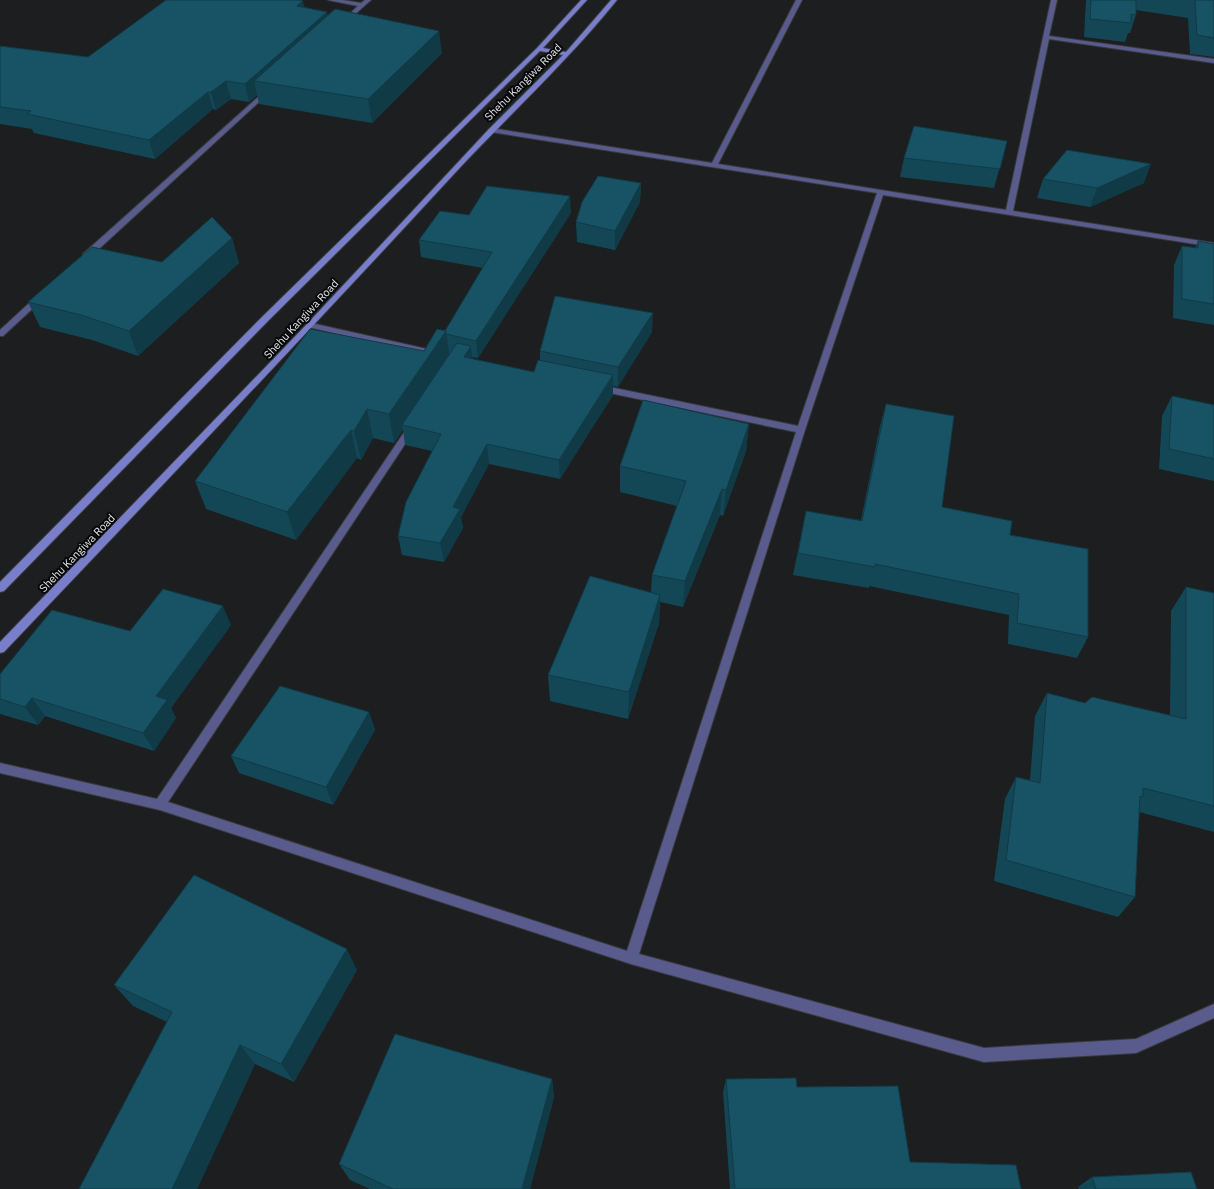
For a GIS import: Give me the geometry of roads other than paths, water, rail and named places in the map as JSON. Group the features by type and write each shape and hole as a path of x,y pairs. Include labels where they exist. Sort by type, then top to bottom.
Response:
{"main road":[{"name":"Shehu Kangiwa Road","path":"1,585 266,318 464,124 584,0"},
{"name":"Shehu Kangiwa Road","path":"0,649 311,325 491,130 568,54 614,0"},
{"path":"539,48 568,54"}],"street":[{"path":"331,0 366,2"},
{"path":"715,164 800,0"},
{"path":"1009,212 1054,0"},
{"path":"340,26 366,2"},
{"path":"1046,37 1214,61"},
{"path":"82,260 276,84"},
{"path":"491,130 715,164 1214,245"},
{"path":"631,958 801,430 880,191"},
{"path":"0,334 47,292"},
{"path":"311,325 442,355"},
{"path":"590,386 801,430"},
{"path":"160,805 418,417"},
{"path":"0,768 160,805 631,958 984,1055 1136,1046 1214,1011"}]}
